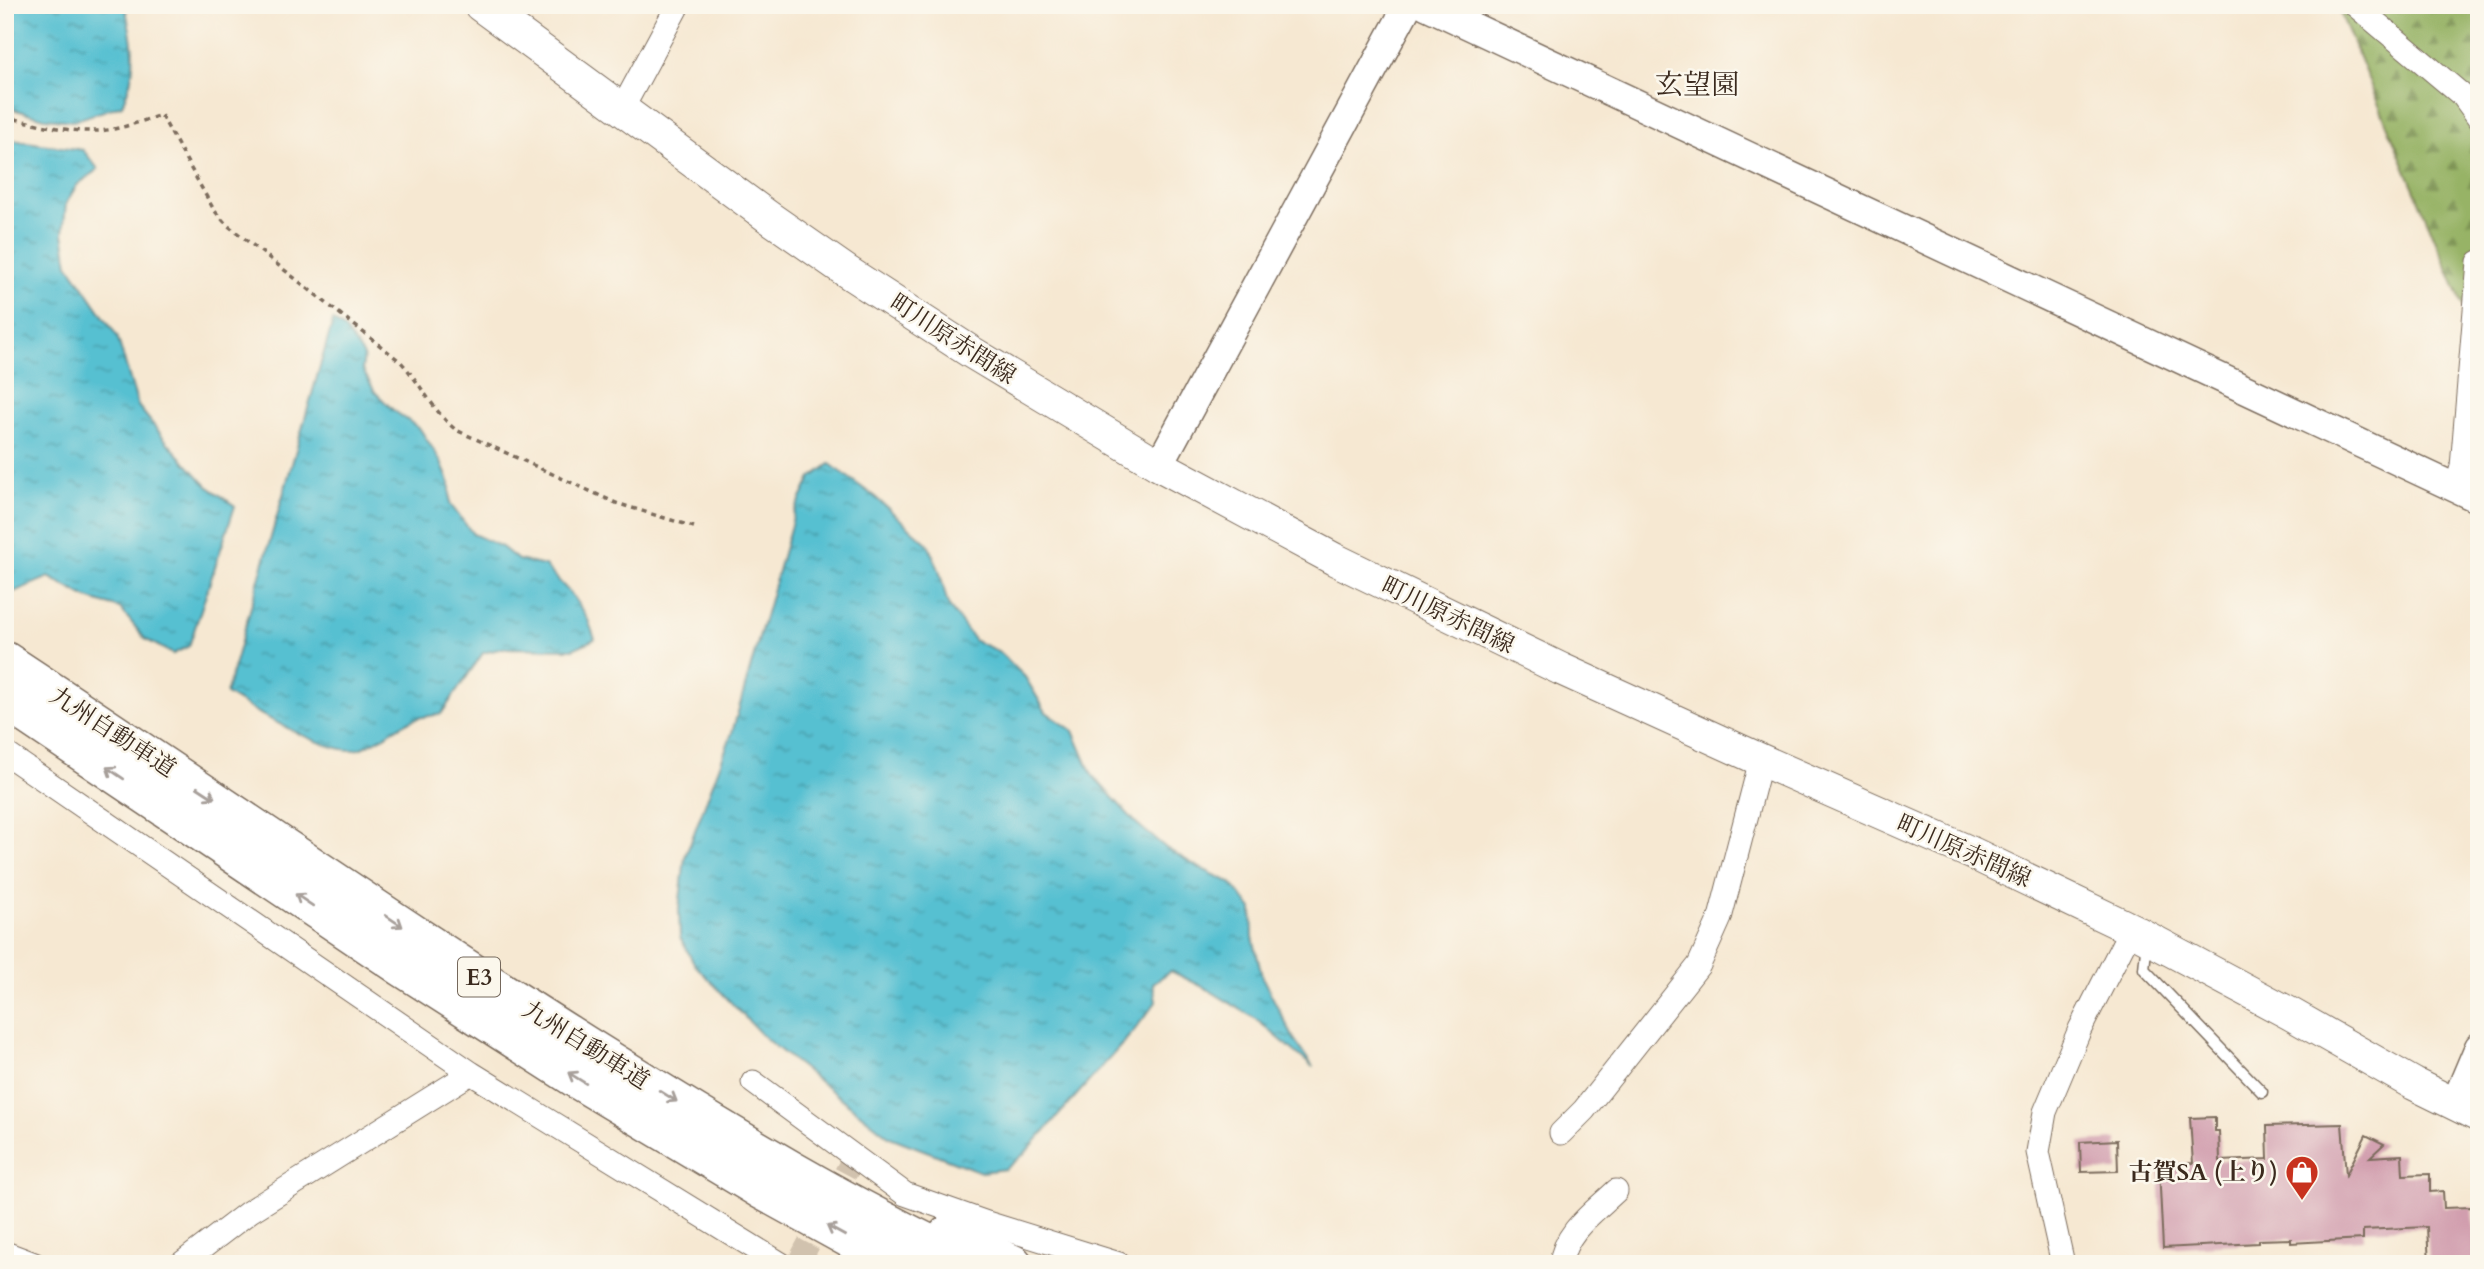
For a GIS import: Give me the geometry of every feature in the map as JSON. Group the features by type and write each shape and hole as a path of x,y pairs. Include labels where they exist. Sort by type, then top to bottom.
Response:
{"highway":[{"name":"九州自動車道","path":"5,661 468,970 688,1109 927,1244 971,1264"},
{"name":"九州自動車道","path":"5,700 402,967 580,1081 760,1189 896,1264"},
{"path":"782,1164 1013,1264"}],"main road":[{"name":"町川原赤間線","path":"480,5 846,271 971,352 1159,465 1257,519 1414,599 1761,760 1974,854 2139,933 2414,1084 2467,1110"}],"street":[{"path":"622,109 678,6 692,8 695,5"},
{"path":"1159,465 1408,5"},
{"path":"1426,5 2467,493"},
{"path":"2355,5 2463,96 2479,118"},
{"path":"2467,493 2462,467 2479,262"},
{"path":"5,752 471,1073 781,1264"},
{"path":"1561,1133 1584,1110 1699,965 1720,918 1761,760"},
{"path":"2063,1264 2038,1152 2045,1112 2080,1029 2139,933"},
{"path":"2467,1110 2479,1047"},
{"path":"181,1264 249,1212 471,1073"},
{"path":"752,1082 905,1194 1119,1264"},
{"path":"1561,1264 1562,1251 1573,1232 1616,1191"},
{"path":"7,1252 34,1264"}],"lane":[{"path":"2139,933 2144,969 2262,1092"}],"path":[{"path":"5,117 83,131 114,129 161,115 214,211 226,224 401,362 436,410 456,430 616,503 694,527"}],"green space":[{"path":"2337,5 2479,5 2479,344"}],"water":[{"path":"5,5 125,5 133,67 122,105 73,121 45,118 5,107"},
{"path":"5,139 83,150 98,169 77,185 66,203 63,234 68,264 117,336 138,406 207,486 235,506 189,646 173,654 145,639 120,608 87,598 49,577 9,594 5,593"},
{"path":"333,321 344,329 364,356 362,369 375,392 393,410 420,429 440,460 450,484 450,504 473,534 502,547 518,560 545,566 573,596 588,620 595,639 573,649 503,648 483,653 441,714 415,719 366,746 346,750 292,730 226,694"},
{"path":"830,464 875,497 928,544 939,570 948,605 975,641 998,651 1025,677 1046,712 1073,731 1092,775 1137,824 1166,848 1231,883 1252,909 1253,937 1262,977 1294,1039 1313,1067 1256,1019 1171,971 1153,983 1156,1002 1132,1033 1024,1154 1005,1169 981,1172 890,1137 766,1039 695,965 680,937 679,909 685,857 732,733 795,511 811,478"}],"building":[{"name":"古賀SA (上り)","path":"2215,1117 2215,1131 2219,1131 2220,1161 2268,1159 2267,1126 2342,1124 2346,1175 2366,1135 2384,1144 2370,1157 2402,1155 2403,1175 2430,1174 2430,1192 2443,1191 2444,1208 2472,1207 2475,1245 2479,1245 2479,1264 2429,1264 2427,1227 2363,1230 2363,1239 2291,1243 2291,1239 2258,1240 2258,1243 2163,1248 2159,1168 2161,1164 2193,1163 2190,1118"},
{"path":"2117,1140 2118,1171 2081,1172 2080,1142"}],"tunnel":[{"path":"798,1264 854,1157"}],"place":[{"name":"古賀SA (上り)","path":"2302,1202"}],"district":[{"name":"玄望園","path":"1697,84"}]}
